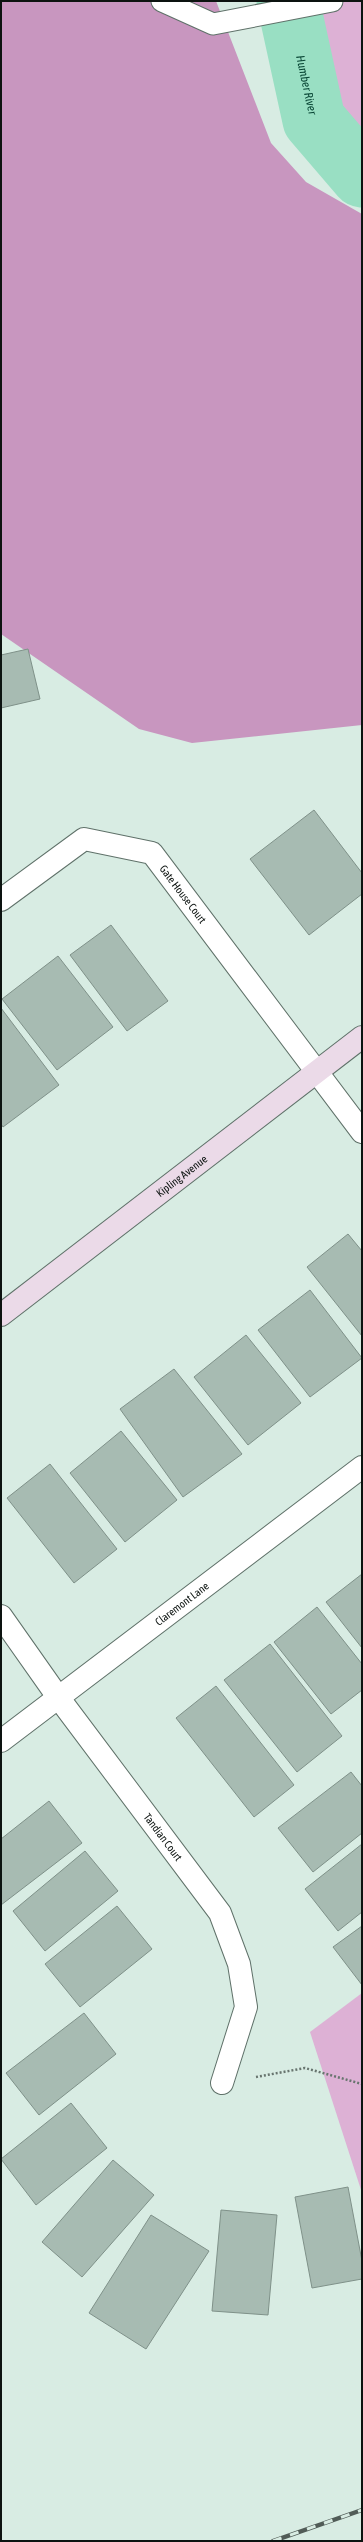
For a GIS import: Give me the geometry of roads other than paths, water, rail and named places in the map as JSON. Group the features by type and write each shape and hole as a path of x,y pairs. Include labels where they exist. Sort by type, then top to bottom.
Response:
{"street":[{"name":"Gate House Court","path":"1,900 84,839 152,853 362,1132"},
{"name":"Kipling Avenue","path":"1,1315 362,1038"},
{"name":"Claremont Lane","path":"1,1741 362,1467"},
{"name":"Tandian Court","path":"1,1616 58,1697 220,1913 240,1964 246,2007 222,2083"}],"lane":[{"path":"162,1 213,24 332,1"}],"waterway":[{"name":"Humber River","path":"288,1 314,120 362,176"}],"railway":[{"path":"273,2541 362,2510"}]}
